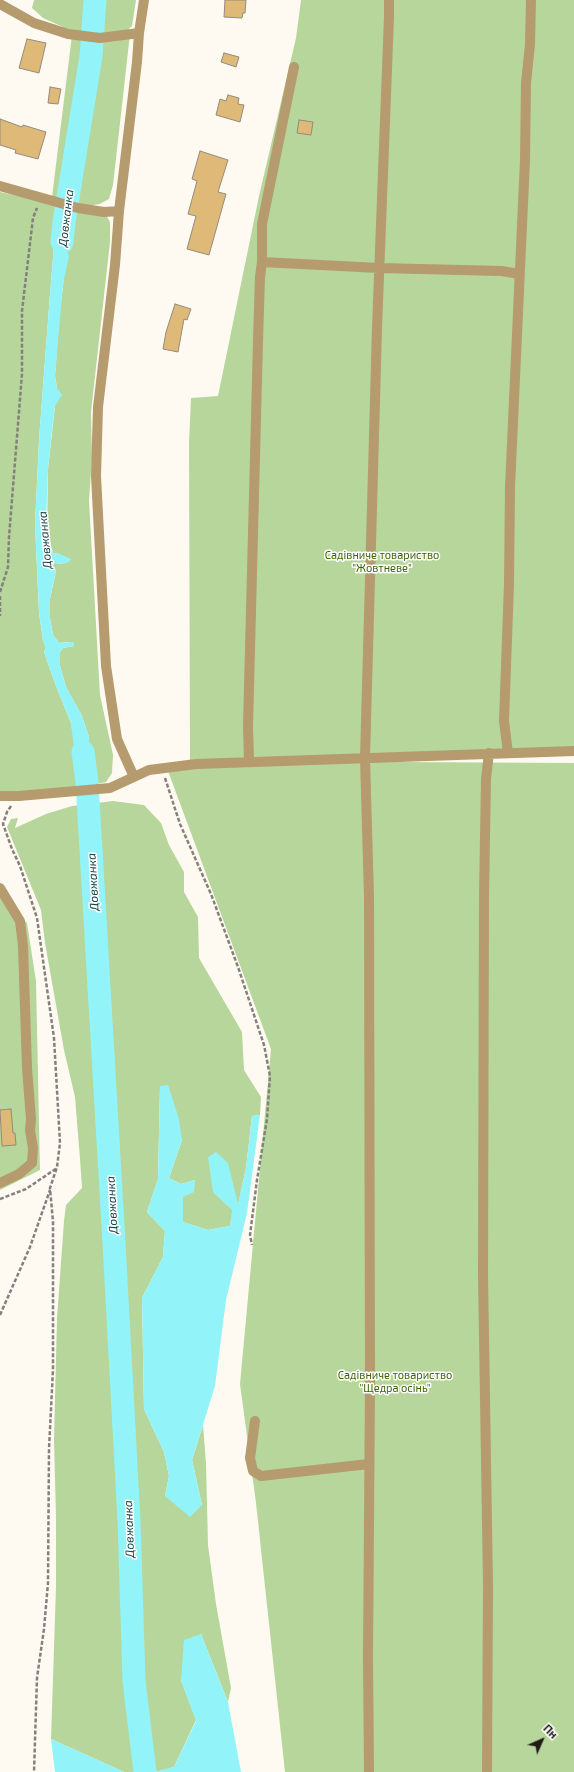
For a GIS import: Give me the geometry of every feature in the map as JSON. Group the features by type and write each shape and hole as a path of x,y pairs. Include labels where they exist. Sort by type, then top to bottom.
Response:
{"street":[{"path":"134,777 117,739 106,666 96,476 98,407 115,265 119,211 137,62 139,33 144,0"},
{"path":"369,1772 369,905 365,758 379,268 389,0"},
{"path":"508,753 504,721 509,584 510,487 531,0"},
{"path":"0,4 34,22 62,33 100,38 139,33"},
{"path":"249,761 248,726 252,551 262,224 264,205 294,67"},
{"path":"0,186 78,208 104,212 119,211"},
{"path":"262,262 379,268 502,271 519,274"},
{"path":"0,796 79,792 110,788 149,770 196,764 574,751"},
{"path":"487,1772 488,1585 483,1282 484,895 486,779 489,754"},
{"path":"0,888 20,921 24,946 27,1068 31,1119 30,1131 33,1148 32,1163 19,1174 0,1183"},
{"path":"254,1421 250,1458 253,1471 261,1476 369,1464"}],"path":[{"path":"0,592 8,567 22,374 22,311 26,272 33,218 41,198"},
{"path":"0,596 0,616"},
{"path":"162,768 167,788 178,817 211,894 238,967 264,1045 270,1076 267,1119 250,1235 252,1245"},
{"path":"0,1316 30,1246 57,1168 60,1143 55,1045 37,918 20,866 3,824 7,812 19,796"},
{"path":"0,1200 26,1189 57,1168"},
{"path":"34,1772 37,1678 44,1629 48,1584 49,1449 53,1369 53,1222 50,1188"}],"green space":[{"path":"34,0 136,0 132,26 123,34 130,34 113,185 109,199 100,204 87,206 52,197 72,35 62,33 63,27 43,18 32,8"},
{"name":"Садівниче товариство \"Жовтневе\"","path":"301,0 574,0 574,748 190,760 189,443 191,398 218,396 259,196 296,38"},
{"path":"0,192 64,206 65,210 54,247 39,440 35,525 39,612 43,641 46,647 44,652 71,723 83,783 79,792 0,796"},
{"path":"72,209 106,215 110,222 110,242 91,412 92,457 89,501 100,695 113,755 112,773 106,782 96,784 87,782 91,779 89,737 82,716 66,687 60,666 60,652 63,648 74,646 69,642 59,643 53,635 50,618 50,599 56,571 53,565 55,563 63,564 60,554 53,553 47,531 48,469 57,388 55,376 59,320"},
{"name":"Садівниче товариство \"Щедра осінь\"","path":"224,761 574,763 574,1772 285,1772 256,1503 240,1384 271,1049 168,771"},
{"path":"113,801 144,805 161,823 169,845 184,872 184,892 198,917 199,958 242,1032 244,1070 261,1097 260,1115 252,1116 246,1168 238,1205 213,1192 233,1210 230,1226 208,1230 183,1222 183,1196 195,1180 181,1184 169,1178 182,1140 160,1087 158,1179 147,1212 165,1231 163,1257 142,1298 144,1409 164,1452 169,1476 165,1496 202,1505 192,1460 203,1425 206,1463 208,1545 216,1604 231,1688 228,1702 201,1634 181,1680 196,1720 174,1767 155,1772 124,1772 51,1739 56,1587 54,1440 57,1318 66,1205 82,1188 75,1097 64,1050 45,943 41,910 7,827 11,819 18,818 15,828 46,814 72,806"},
{"path":"0,897 27,923 36,981 40,1170 0,1190"}],"water":[{"path":"65,210 72,212 67,247 69,256 63,284 55,376 57,388 62,395 55,406 52,430 48,469 46,523 50,546 53,553 60,554 71,559 69,562 63,564 55,563 53,565 56,570 50,599 50,618 53,635 59,643 74,642 74,646 63,648 60,651 60,666 66,687 82,716 89,737 91,783 83,783 77,774 71,723 44,652 46,647 43,641 39,612 35,525 39,440 54,247"},
{"path":"168,1085 179,1119 182,1140 169,1178 181,1184 195,1180 194,1192 183,1197 183,1222 208,1230 230,1226 232,1210 213,1192 208,1157 216,1152 228,1163 238,1204 246,1168 252,1116 260,1115 247,1213 226,1300 215,1386 192,1460 202,1505 190,1517 165,1496 169,1476 164,1452 144,1409 142,1298 163,1257 165,1231 147,1212 158,1179 160,1086"},
{"path":"201,1634 228,1702 241,1772 155,1772 174,1767 196,1721 181,1680 184,1640"},
{"path":"51,1739 124,1772 55,1772"}],"building":[{"path":"225,0 246,0 245,13 243,13 242,18 224,17"},
{"path":"27,39 46,43 39,73 19,68"},
{"path":"224,53 239,57 236,67 221,62"},
{"path":"50,87 61,89 58,104 48,103"},
{"path":"228,95 239,98 238,104 244,105 240,122 216,115 220,99 226,101"},
{"path":"0,119 22,127 23,125 46,132 38,159 15,153 16,150 0,145"},
{"path":"299,120 313,122 311,135 297,133"},
{"path":"200,151 228,160 218,192 226,194 209,255 187,249 196,216 188,214 197,181 192,179"},
{"path":"175,304 191,309 187,320 184,319 178,352 163,349 166,332"},
{"path":"11,1109 13,1133 15,1133 16,1145 2,1146 0,1110"}],"waterway":[{"name":"Довжанка","path":"62,242 91,56 95,0"},
{"name":"Довжанка","path":"83,752 87,782 114,1243 129,1521 134,1681 145,1772"}]}
